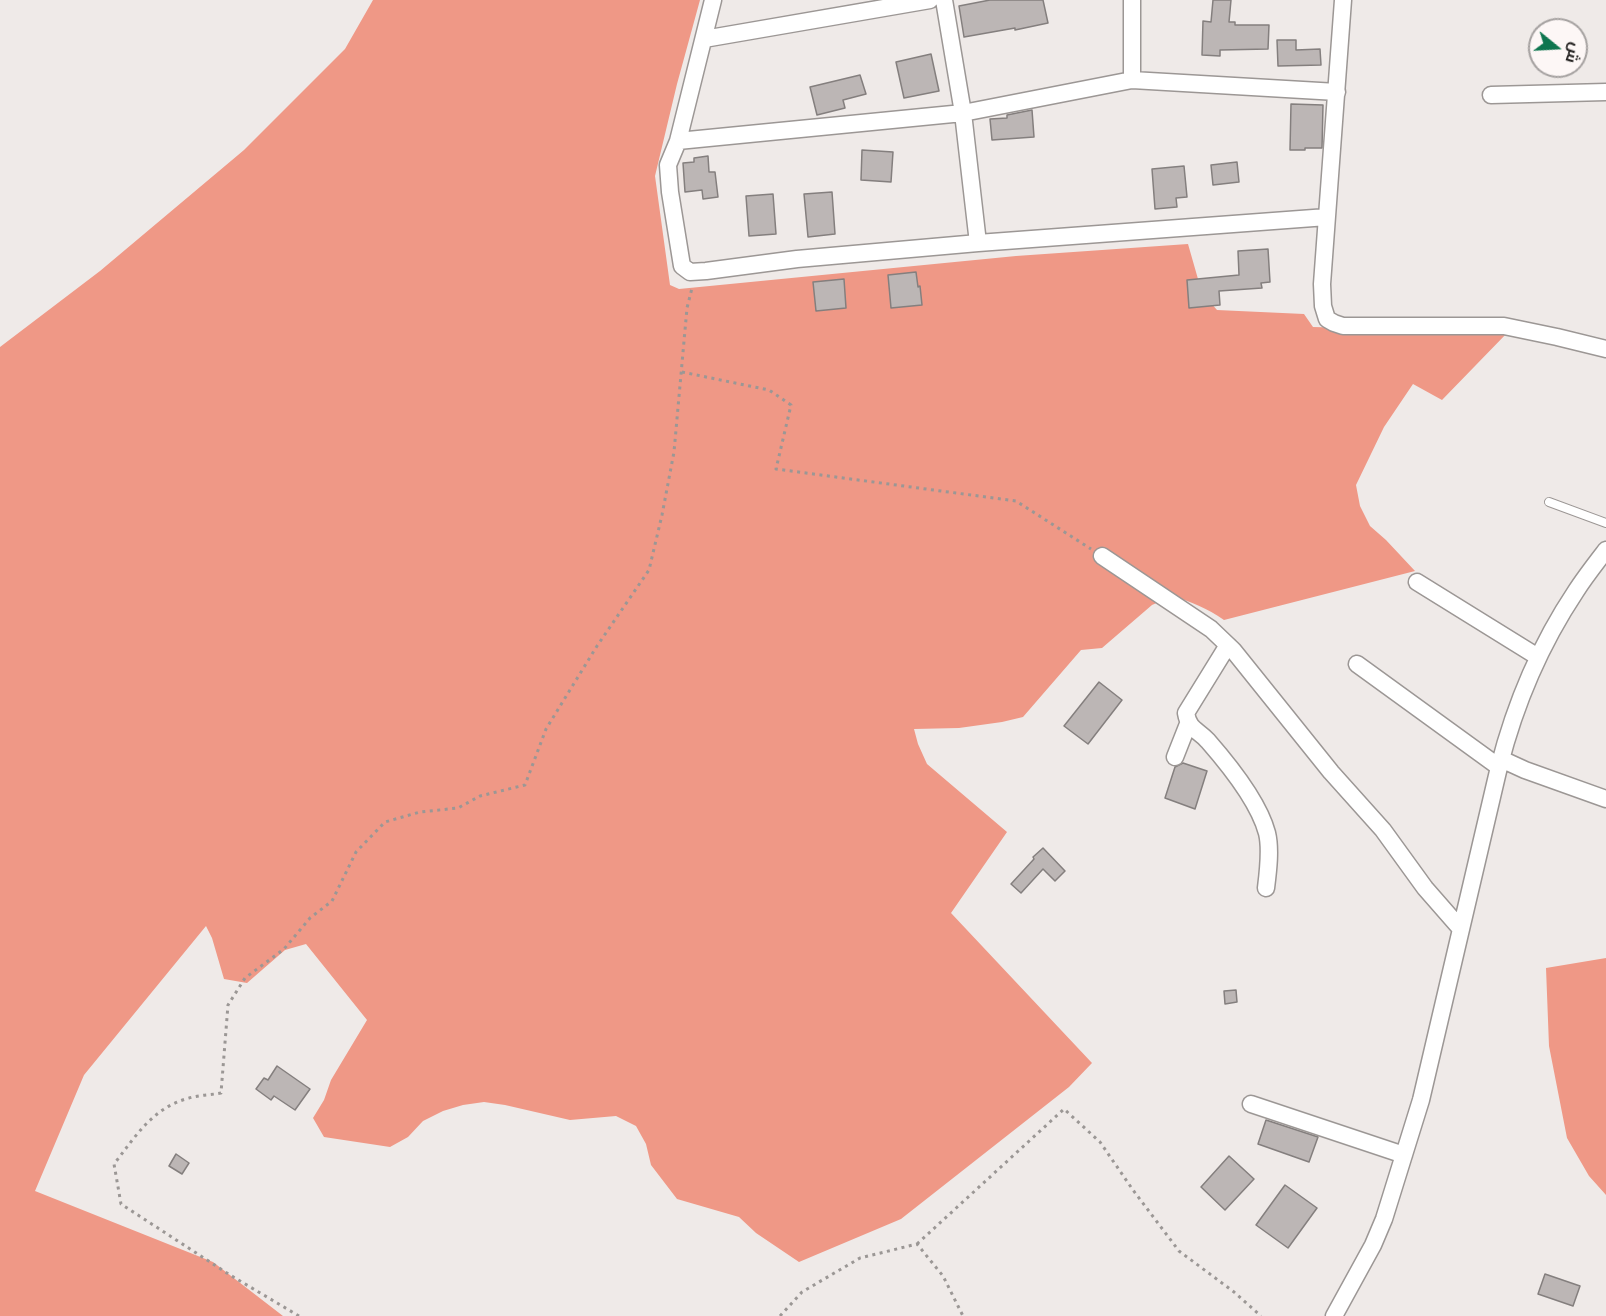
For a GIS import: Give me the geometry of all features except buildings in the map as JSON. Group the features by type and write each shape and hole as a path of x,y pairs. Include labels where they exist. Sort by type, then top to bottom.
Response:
{"street":[{"path":"712,0 678,141 668,165 682,266 690,272 797,259 978,243 1327,218"},
{"path":"704,39 930,0"},
{"path":"944,0 963,113 978,243"},
{"path":"1132,0 1132,80"},
{"path":"1343,0 1322,284 1323,306 1327,319 1343,326 1504,326 1606,349"},
{"path":"678,141 963,113 1132,80 1337,92"},
{"path":"1491,95 1606,92"},
{"path":"1334,1316 1373,1245 1384,1219 1421,1101 1500,763 1516,710 1538,657 1576,590 1606,550"},
{"path":"1102,556 1212,628 1330,772 1383,830 1425,888 1460,928"},
{"path":"1418,582 1538,657"},
{"path":"1174,757 1188,724 1186,713 1228,645"},
{"path":"1357,664 1500,763 1606,799"},
{"path":"1188,724 1206,739 1256,806 1268,835 1269,866 1266,888"},
{"path":"1251,1104 1404,1155"}],"lane":[{"path":"1549,502 1606,523"}],"path":[{"path":"299,1316 230,1275 122,1204 114,1164 148,1121 166,1107 190,1098 222,1093 228,1005 245,978 284,949 310,918 332,901 356,852 385,822 420,812 458,808 480,796 525,785 546,729 597,646 649,570 674,452 687,308 695,271"},
{"path":"682,372 769,390 791,405 776,469 1016,501 1102,556"},
{"path":"780,1316 802,1292 860,1258 917,1244 1064,1109 1100,1142 1179,1251 1234,1292 1261,1316"},
{"path":"917,1244 943,1276 963,1316"}],"shaded area":[{"path":"373,0 700,0 655,176 670,285 679,289 1016,256 1188,244 1202,293 1217,310 1304,314 1313,327 1508,332 1442,400 1413,384 1384,427 1356,485 1360,506 1370,526 1415,571 1224,620 1199,606 1172,596 1152,605 1102,648 1081,650 1023,717 959,728 914,729 927,764 1007,832 951,913 1092,1063 1069,1087 901,1219 799,1262 756,1233 739,1217 677,1199 651,1165 646,1144 636,1126 616,1116 570,1120 484,1102 443,1111 423,1121 408,1137 390,1147 324,1137 313,1118 324,1100 331,1080 367,1020 306,944 285,950 247,983 224,979 212,938 206,926 84,1075 35,1191 213,1262 283,1316 0,1316 0,347 100,271 244,150 345,49"},
{"path":"1606,958 1606,1195 1589,1176 1567,1138 1549,1046 1546,968"}]}
